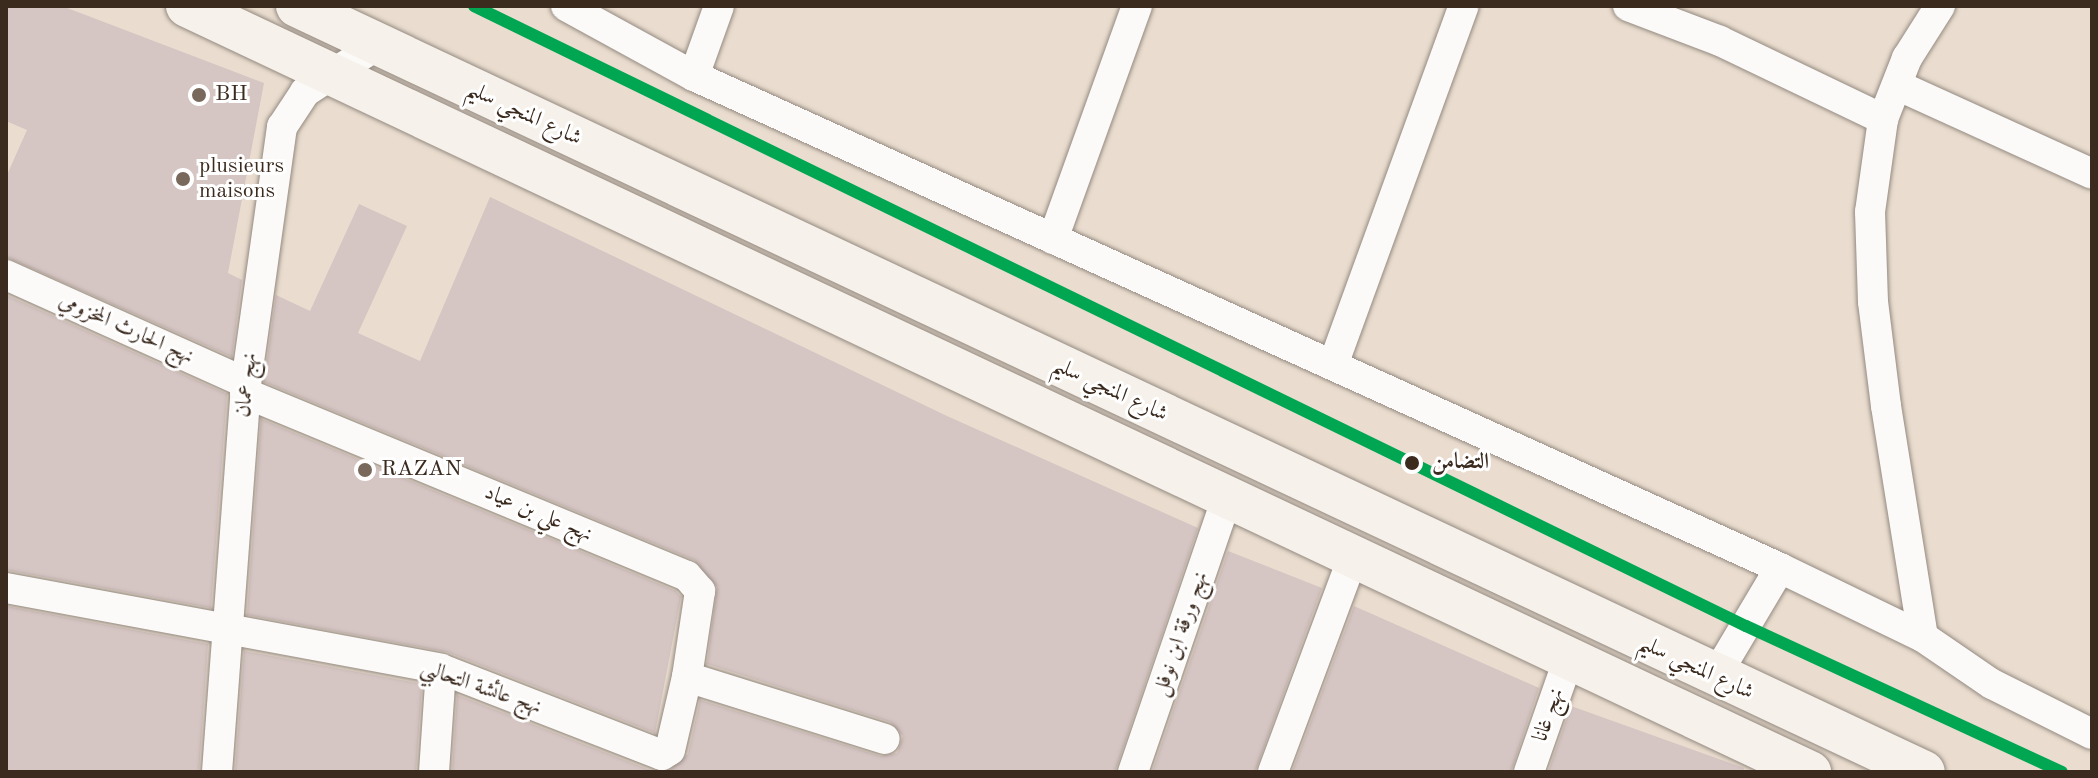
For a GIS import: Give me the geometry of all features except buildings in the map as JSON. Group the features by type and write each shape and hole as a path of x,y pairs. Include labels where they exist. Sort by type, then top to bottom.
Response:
{"main road":[{"name":"شارع المنجي سليم","path":"187,6 1810,772"},
{"name":"شارع المنجي سليم","path":"297,6 1715,677 1924,772"}],"street":[{"path":"566,6 694,76 1780,568 1923,637 1992,684 2092,734"},
{"path":"694,76 719,6"},
{"path":"1053,239 1137,6"},
{"path":"1333,365 1464,6"},
{"path":"1628,6 1720,41 1883,119"},
{"path":"1923,637 1873,302 1870,212 1883,119 1907,58 1940,6"},
{"name":"نهج عمان","path":"217,772 231,629 246,388 282,127 305,92 377,45"},
{"path":"1897,85 2092,174"},
{"name":"نهج الحارث المخزومي","path":"6,275 246,388"},
{"name":"نهج علي بن عياد","path":"246,388 687,576 700,591 687,677"},
{"name":"نهج ورقة ابن نوفل","path":"1133,772 1228,495"},
{"path":"1273,772 1353,557"},
{"path":"1715,677 1780,568"},
{"name":"نهج عائشة التحالبي","path":"6,588 441,669 662,755 670,750 687,677"},
{"name":"نهج غانا","path":"1529,772 1569,658"},
{"path":"434,772 441,669"},
{"path":"687,677 885,739"}],"transit line":[{"path":"474,6 1746,626 2062,772"}],"place":[{"name":"BH","path":"199,95"},
{"name":"plusieurs maisons","path":"183,179"},
{"name":"التضامن","path":"1412,463"},
{"name":"RAZAN","path":"365,470"}]}
